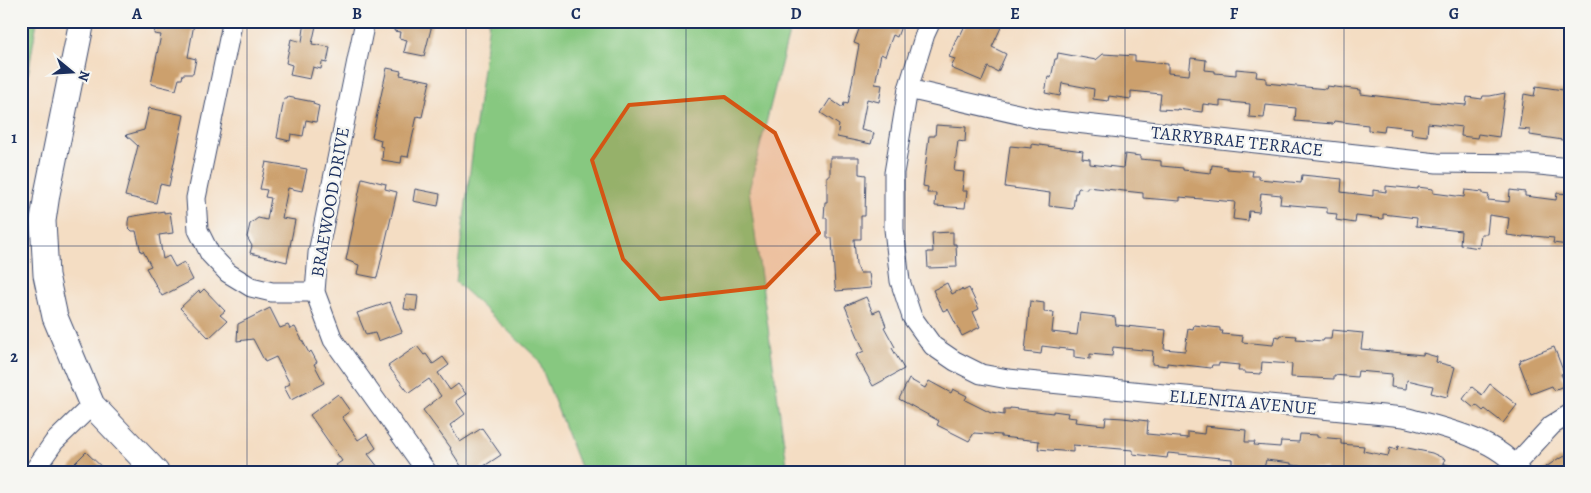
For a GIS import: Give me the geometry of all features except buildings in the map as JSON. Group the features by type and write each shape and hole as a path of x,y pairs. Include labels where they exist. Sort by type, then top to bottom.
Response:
{"main road":[{"path":"82,21 46,194 43,221 46,275 55,317 92,405 156,472"}],"street":[{"name":"BRAEWOOD DRIVE","path":"365,21 318,253 314,292 333,340 427,472"},
{"name":"ELLENITA AVENUE","path":"931,21 925,34 908,89 894,173 894,229 900,281 912,317 933,346 955,361 981,374 1008,379 1404,417 1450,428 1489,445 1517,468"},
{"path":"231,29 196,198 198,230 210,254 228,273 251,286 272,292 314,292"},
{"name":"TARRYBRAE TERRACE","path":"908,89 1040,119 1437,163 1528,164 1570,168"},
{"path":"33,472 54,442 92,405"},
{"path":"1517,468 1552,425 1570,414"}],"highlighted area":[{"path":"724,97 775,133 819,233 766,287 660,299 623,259 592,160 629,105"}],"green space":[{"path":"21,21 37,21 21,117"},
{"path":"489,21 792,21 749,190 788,472 582,472 538,359 456,282"}]}
